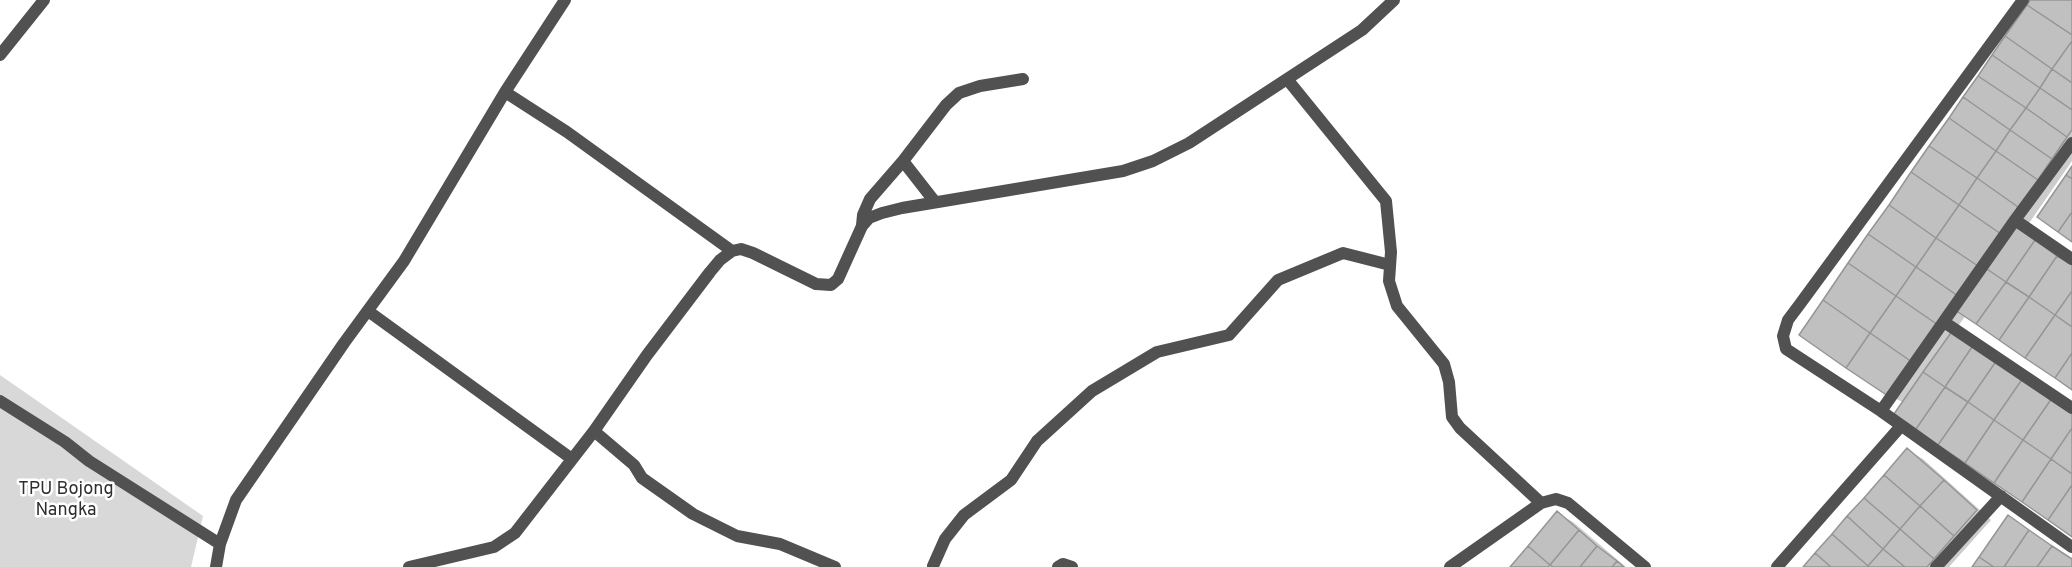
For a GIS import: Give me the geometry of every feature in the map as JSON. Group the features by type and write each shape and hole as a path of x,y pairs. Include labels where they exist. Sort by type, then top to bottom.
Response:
{"street":[{"path":"0,55 44,0"},
{"path":"216,567 220,544 236,500 404,261 505,92 565,0"},
{"path":"409,567 494,547 515,533 594,431 647,355 710,272 732,251 741,249 753,253 816,284 831,285 838,279 862,226 869,218 935,202 1124,171 1153,161 1189,143 1362,30 1394,0"},
{"path":"2023,0 1800,304 1783,330 1783,342 1786,349 1881,411 2072,548"},
{"path":"862,226 863,216 870,200 946,105 959,93 980,86 1023,79"},
{"path":"1287,79 1386,201 1391,252 1389,281 1397,306 1444,364 1449,382 1452,417 1460,428 1541,503"},
{"path":"505,92 567,132 732,251"},
{"path":"1881,411 2072,143"},
{"path":"903,161 935,202"},
{"path":"2015,220 2072,259"},
{"path":"936,567 945,539 964,515 1011,480 1036,441 1092,391 1157,352 1229,335 1278,280 1342,253 1390,265"},
{"path":"368,311 572,459"},
{"path":"1944,322 2072,408"},
{"path":"0,401 65,442 89,461 220,544"},
{"path":"1777,567 1901,426"},
{"path":"594,431 634,465 642,478 693,514 737,536 780,544 835,567"},
{"path":"1936,567 2001,496"},
{"path":"1450,567 1541,503 1556,499 1568,503 1646,567"},
{"path":"1058,567 1063,564 1072,567"}],"green space":[{"name":"TPU Bojong Nangka","path":"0,375 203,516 191,567 0,567"}],"building":[{"path":"2030,0 2072,0 2072,35 2027,5"},
{"path":"2027,5 2072,35 2072,41 2052,69 2005,36"},
{"path":"2005,36 2052,69 2040,88 1992,55"},
{"path":"2072,41 2072,83 2052,69"},
{"path":"1992,55 2040,88 2026,108 1978,76"},
{"path":"2052,69 2072,83 2072,110 2040,88"},
{"path":"1978,76 2026,108 2010,130 1963,97"},
{"path":"2040,88 2072,110 2072,130 2067,137 2026,108"},
{"path":"1963,97 2010,130 1996,151 1949,118"},
{"path":"2026,108 2067,137 2052,159 2010,130"},
{"path":"1949,118 1996,151 1977,178 1929,146"},
{"path":"2010,130 2052,159 2038,180 1996,151"},
{"path":"1929,146 1977,178 1959,205 1911,172"},
{"path":"1996,151 2038,180 2018,207 1977,178"},
{"path":"2072,166 2072,179 2066,175"},
{"path":"1911,172 1959,205 1936,238 1889,205"},
{"path":"2066,175 2072,179 2072,212 2058,232 2037,217"},
{"path":"1977,178 2018,207 2001,234 1959,205"},
{"path":"1889,205 1936,238 1916,267 1868,234"},
{"path":"1959,205 2001,234 1978,266 1936,238"},
{"path":"2072,212 2072,242 2058,232"},
{"path":"2013,225 2035,240 2006,282 1984,267"},
{"path":"1868,234 1916,267 1896,296 1848,263"},
{"path":"1936,238 1978,266 1958,296 1916,267"},
{"path":"2035,240 2057,256 2029,297 2006,282"},
{"path":"2057,256 2072,265 2072,291 2055,315 2029,297"},
{"path":"1848,263 1896,296 1870,333 1823,300"},
{"path":"1916,267 1958,296 1938,325 1896,296"},
{"path":"1984,267 2006,282 1976,324 1955,310"},
{"path":"2006,282 2029,297 1999,340 1976,324"},
{"path":"2072,291 2072,327 2055,315"},
{"path":"1896,296 1938,325 1912,362 1870,333"},
{"path":"2029,297 2055,315 2025,358 1999,340"},
{"path":"1823,300 1870,333 1846,368 1799,335"},
{"path":"2055,315 2072,327 2072,353 2055,378 2025,358"},
{"path":"1953,330 1974,344 1945,387 1923,372"},
{"path":"1870,333 1912,362 1888,396 1846,368"},
{"path":"1974,344 1997,360 1968,402 1945,387"},
{"path":"2072,353 2072,390 2055,378"},
{"path":"1997,360 2023,378 1994,420 1968,402"},
{"path":"1923,372 1945,387 1916,429 1894,414"},
{"path":"2023,378 2052,398 2023,440 1994,420"},
{"path":"1945,387 1968,402 1938,445 1916,429"},
{"path":"2052,398 2072,412 2072,428 2051,459 2023,440"},
{"path":"1968,402 1994,420 1965,463 1938,445"},
{"path":"1994,420 2023,440 1994,483 1965,463"},
{"path":"2072,428 2072,474 2051,459"},
{"path":"2023,440 2051,459 2022,502 1994,483"},
{"path":"1907,448 1944,480 1920,506 1884,475"},
{"path":"2051,459 2072,474 2072,485 2048,520 2022,502"},
{"path":"1884,475 1920,506 1900,529 1864,498"},
{"path":"1944,480 1977,510 1954,536 1920,506"},
{"path":"2072,485 2072,537 2048,520"},
{"path":"1864,498 1900,529 1883,549 1847,516"},
{"path":"1920,506 1954,536 1934,559 1900,529"},
{"path":"1557,511 1579,530 1550,565 1528,546"},
{"path":"2008,515 2029,530 2004,567 1994,567 1979,557"},
{"path":"1847,516 1883,549 1868,566 1832,534"},
{"path":"1900,529 1934,559 1927,567 1905,567 1883,549"},
{"path":"1579,530 1597,546 1580,567 1550,565"},
{"path":"2029,530 2052,546 2037,567 2004,567"},
{"path":"1832,534 1868,566 1831,567 1815,553"},
{"path":"1528,546 1550,565 1548,567 1510,567"},
{"path":"1597,546 1617,561 1612,567 1580,567"},
{"path":"2052,546 2072,559 2072,567 2037,567"},
{"path":"1883,549 1905,567 1869,567"},
{"path":"1815,553 1831,567 1803,567"},
{"path":"1979,557 1994,567 1972,567"},
{"path":"1617,561 1624,567 1612,567"}]}
